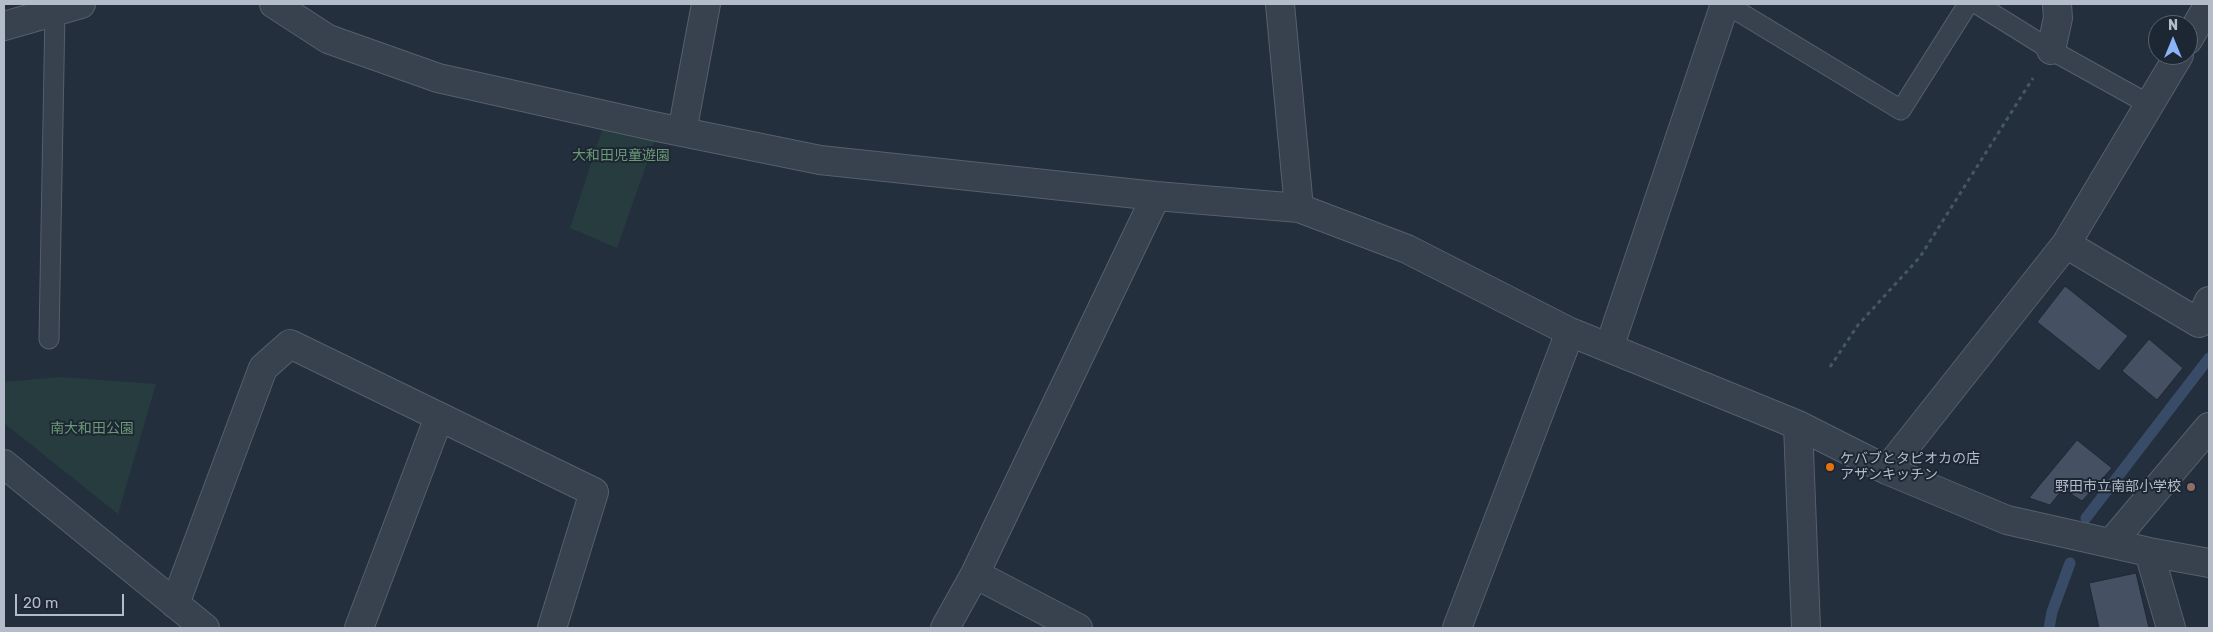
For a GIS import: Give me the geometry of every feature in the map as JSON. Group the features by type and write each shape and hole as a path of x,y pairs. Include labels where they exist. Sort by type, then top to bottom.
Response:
{"street":[{"path":"4,26 81,4"},
{"path":"274,4 328,39 438,78 682,132 820,160 1156,196 1299,208 1407,250 1570,332 1798,424 1887,470 2007,520 2149,552 2209,563"},
{"path":"682,132 706,4"},
{"path":"1280,4 1299,208"},
{"path":"1609,348 1726,4"},
{"path":"2051,50 2058,18 2057,4"},
{"path":"2198,23 2209,4"},
{"path":"1887,470 2066,244 2174,65"},
{"path":"945,628 975,574 1156,196"},
{"path":"2066,244 2199,323 2209,301"},
{"path":"1457,628 1570,332"},
{"path":"175,604 263,368 290,344 594,492 552,628"},
{"path":"359,628 439,417"},
{"path":"1798,424 1806,628"},
{"path":"2111,543 2209,427"},
{"path":"4,464 205,628"},
{"path":"2149,552 2171,628"},
{"path":"975,574 1078,628"}],"lane":[{"path":"1726,4 1901,110 1968,4"},
{"path":"1977,4 2051,50 2150,105"},
{"path":"49,338 55,11"}],"path":[{"path":"1830,367 1858,325 1920,257 2051,50"}],"green space":[{"name":"大和田児童遊園","path":"604,124 656,137 617,248 570,228"},
{"name":"南大和田公園","path":"59,377 156,384 118,514 4,423 4,382"}],"building":[{"path":"2065,286 2128,336 2099,371 2037,322"},
{"path":"2149,339 2183,368 2157,400 2122,371"},
{"path":"2077,440 2112,468 2082,501 2063,489 2050,505 2029,498"},
{"path":"2136,573 2149,628 2099,628 2089,583"}],"waterway":[{"path":"2086,518 2209,358"},
{"path":"2049,628 2052,612 2070,563"}],"place":[{"name":"ケバブとタピオカの店 アザンキッチン","path":"1830,467"},
{"name":"野田市立南部小学校","path":"2191,487"}]}
